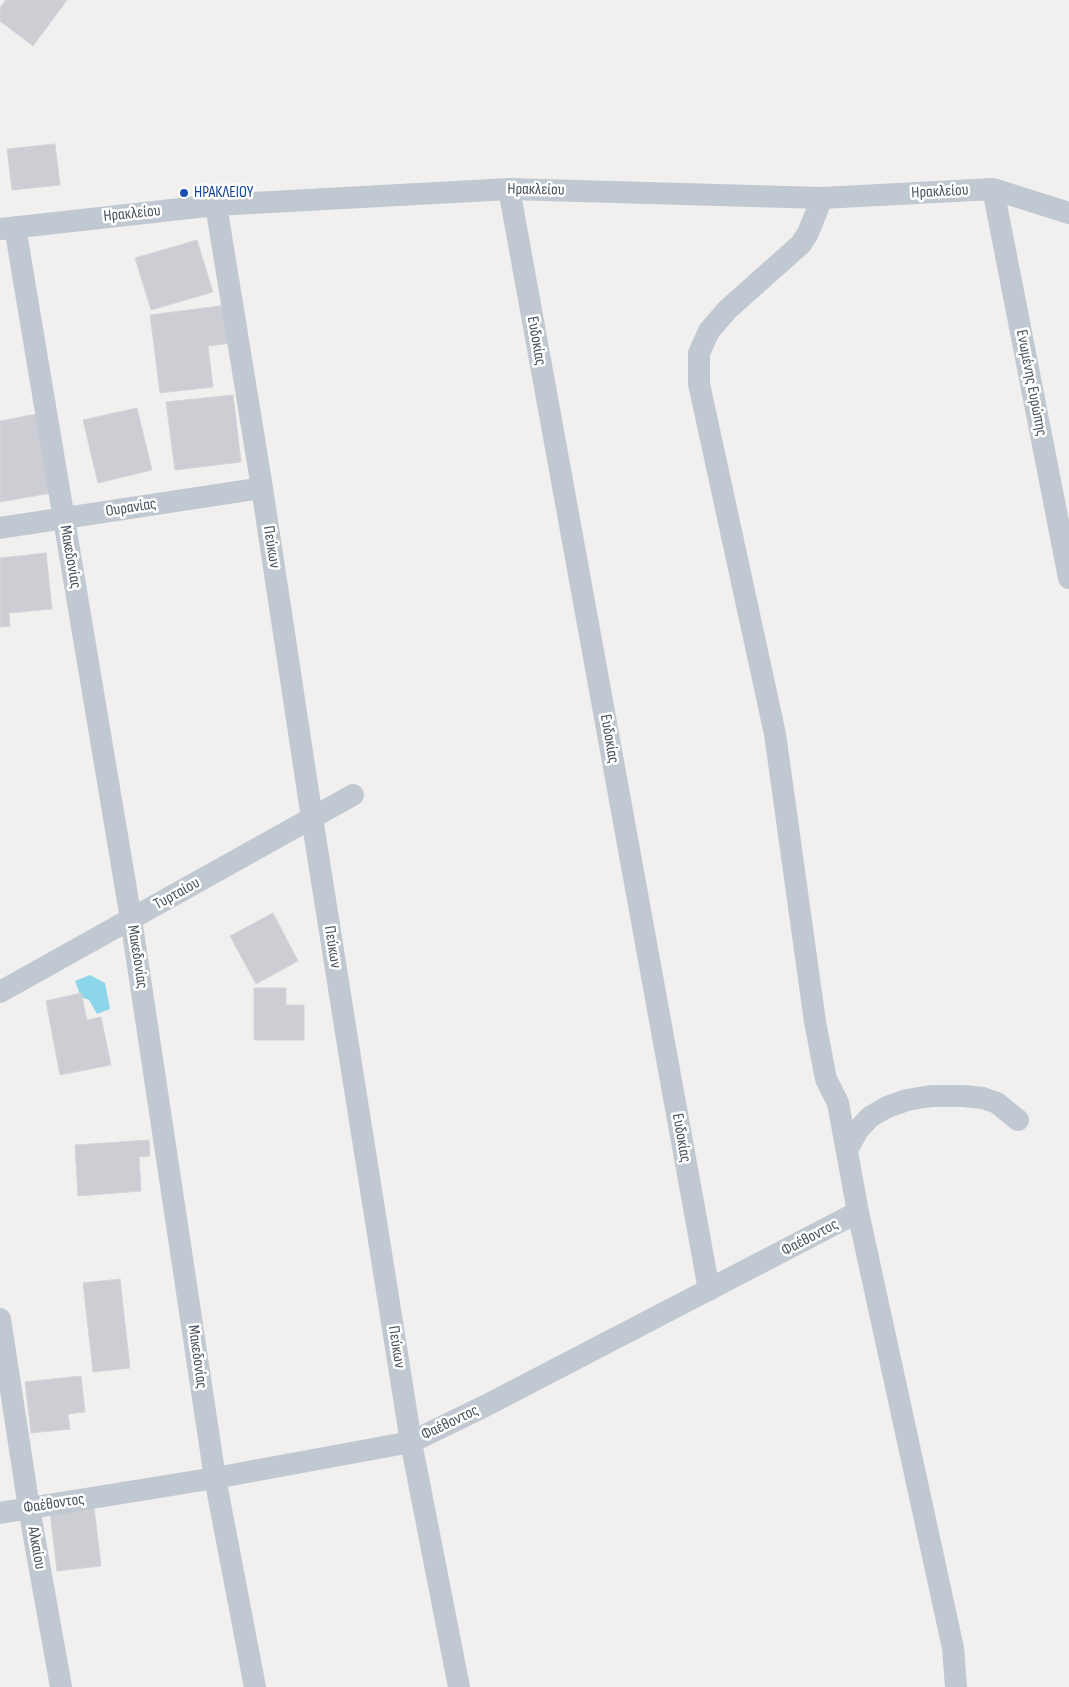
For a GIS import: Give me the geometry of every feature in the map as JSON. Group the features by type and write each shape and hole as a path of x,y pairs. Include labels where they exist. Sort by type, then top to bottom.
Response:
{"street":[{"name":"Ηρακλείου","path":"7,228 216,205 509,188 822,198 993,189 1069,213"},
{"name":"Ευδοκίας","path":"509,188 709,1290"},
{"name":"Ενωμένης Ευρώπης","path":"993,189 1069,578"},
{"path":"822,198 808,233 801,244 727,310 709,331 699,353 699,384 775,734 815,1022 826,1079 838,1103 858,1212 953,1648 956,1687"},
{"name":"Πεύκων","path":"216,205 411,1442 459,1687"},
{"name":"Μακεδονίας","path":"7,228 63,519 131,919 215,1478 254,1687"},
{"name":"Ουρανίας","path":"0,528 262,488"},
{"name":"Τυρταίου","path":"0,992 353,795"},
{"path":"847,1150 858,1130 870,1117 887,1107 907,1100 931,1096 982,1098 997,1103 1018,1120"},
{"name":"Φαέθοντος","path":"0,1513 215,1478 411,1442 485,1406 858,1212"},
{"name":"Αλκαίου","path":"0,1320 29,1508 61,1687"}],"water":[{"path":"90,975 105,983 110,1009 97,1014 89,1000 81,997 75,981"}],"building":[{"path":"6,0 67,0 33,46 0,21 0,8"},
{"path":"55,144 60,185 12,190 7,149"},
{"path":"197,240 213,292 151,310 135,258"},
{"path":"227,305 232,343 208,346 213,387 160,393 150,315"},
{"path":"233,395 241,462 175,470 166,402"},
{"path":"137,408 152,470 98,483 83,420"},
{"path":"37,414 51,493 0,502 0,421"},
{"path":"46,553 52,609 9,613 10,626 0,627 0,558"},
{"path":"273,913 298,961 256,984 230,936"},
{"path":"254,988 286,988 286,1005 304,1005 304,1040 254,1040"},
{"path":"81,993 87,1020 101,1017 111,1065 60,1075 46,1001"},
{"path":"149,1140 150,1156 139,1157 141,1191 78,1196 75,1145"},
{"path":"120,1279 130,1368 93,1372 83,1283"},
{"path":"81,1376 85,1412 68,1414 70,1429 31,1433 25,1382"},
{"path":"94,1507 101,1566 57,1571 50,1512"}],"place":[{"name":"ΗΡΑΚΛΕΙΟΥ","path":"184,193"}]}
